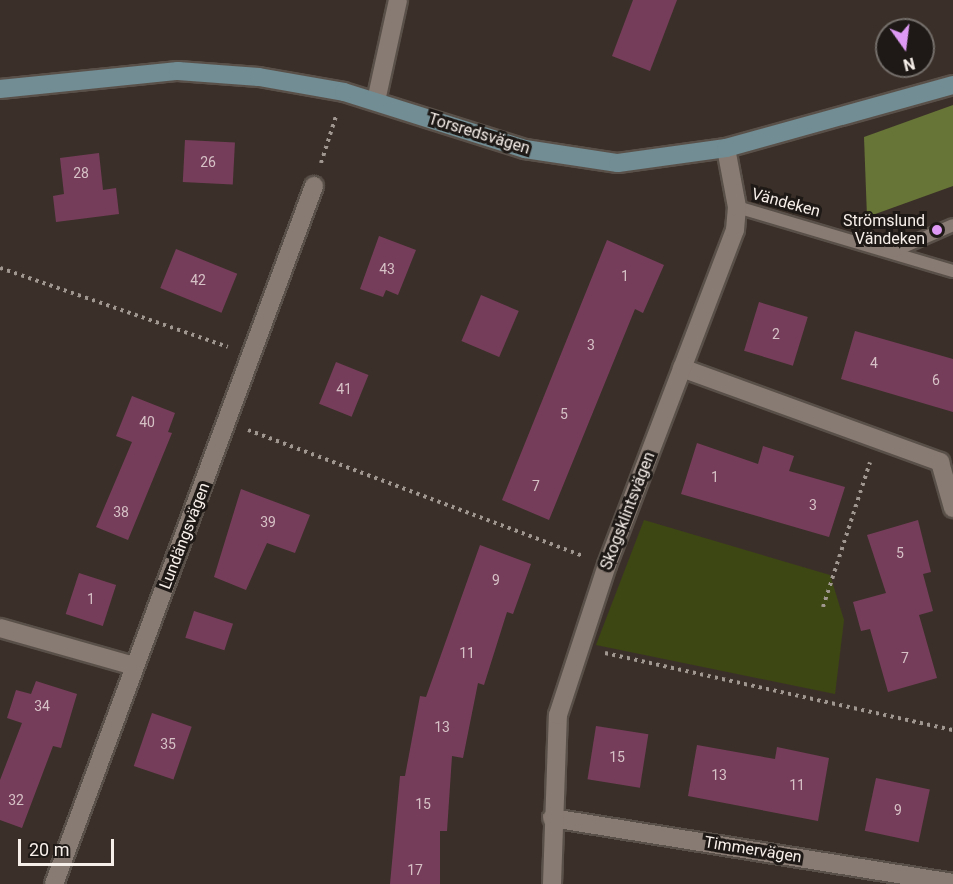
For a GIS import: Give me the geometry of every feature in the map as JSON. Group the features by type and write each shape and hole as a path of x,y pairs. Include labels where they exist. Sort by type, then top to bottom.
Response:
{"street":[{"path":"376,101 398,0"},
{"name":"Torsredsvägen","path":"0,89 178,71 259,77 344,92 525,149 618,163 726,148 953,85"},
{"name":"Skogsklintsvägen","path":"552,884 552,818 558,715 607,565 735,230 737,207 726,148"},
{"name":"Lundängsvägen","path":"54,884 134,666 254,356 314,186"},
{"path":"682,368 940,462 953,508"},
{"path":"0,628 134,666"},
{"name":"Timmervägen","path":"552,818 953,883"}],"lane":[{"name":"Vändeken","path":"737,207 894,251 953,271"},
{"path":"894,251 953,225"}],"path":[{"path":"314,186 344,92"},
{"path":"0,268 254,356"},
{"path":"229,423 607,565"},
{"path":"823,607 876,438"},
{"path":"580,646 953,730"}],"green space":[{"path":"953,105 953,186 867,217 864,137"},
{"path":"644,520 830,575 844,620 835,694 596,645"}],"building":[{"path":"633,0 677,0 650,71 612,56"},
{"path":"185,140 235,143 233,185 183,182"},
{"path":"99,153 103,190 116,188 119,214 56,222 53,196 64,194 60,158"},
{"path":"379,236 416,250 398,295 386,290 383,297 360,289"},
{"path":"607,240 664,265 643,313 635,309 549,520 502,500"},
{"path":"176,249 237,274 221,313 160,288"},
{"path":"481,295 519,311 499,357 461,341"},
{"path":"759,302 808,317 793,366 744,351"},
{"path":"855,331 953,359 953,412 841,379"},
{"path":"336,362 368,375 352,417 319,404"},
{"path":"132,396 175,413 168,432 172,433 128,540 96,527 132,442 116,436"},
{"path":"697,443 758,464 763,446 794,456 789,471 845,487 829,537 681,494"},
{"path":"241,489 310,515 295,553 267,543 246,590 214,577"},
{"path":"918,520 931,572 923,574 933,611 919,615 937,678 888,692 870,629 861,631 853,602 886,593 867,535"},
{"path":"480,545 531,564 513,614 507,612 484,685 478,683 463,758 452,756 447,831 440,831 440,884 390,884 400,776 405,776 420,696 426,697"},
{"path":"79,573 116,585 103,626 66,614"},
{"path":"194,611 233,624 224,650 185,638"},
{"path":"36,681 77,694 61,748 53,746 22,828 0,820 0,780 22,723 7,718 16,690 31,694"},
{"path":"152,713 192,727 173,780 134,766"},
{"path":"596,726 648,734 640,788 588,779"},
{"path":"697,745 775,759 777,747 829,758 818,821 688,796"},
{"path":"876,778 930,789 919,842 865,831"}],"place":[{"name":"Strömslund Vändeken","path":"937,230"}]}
